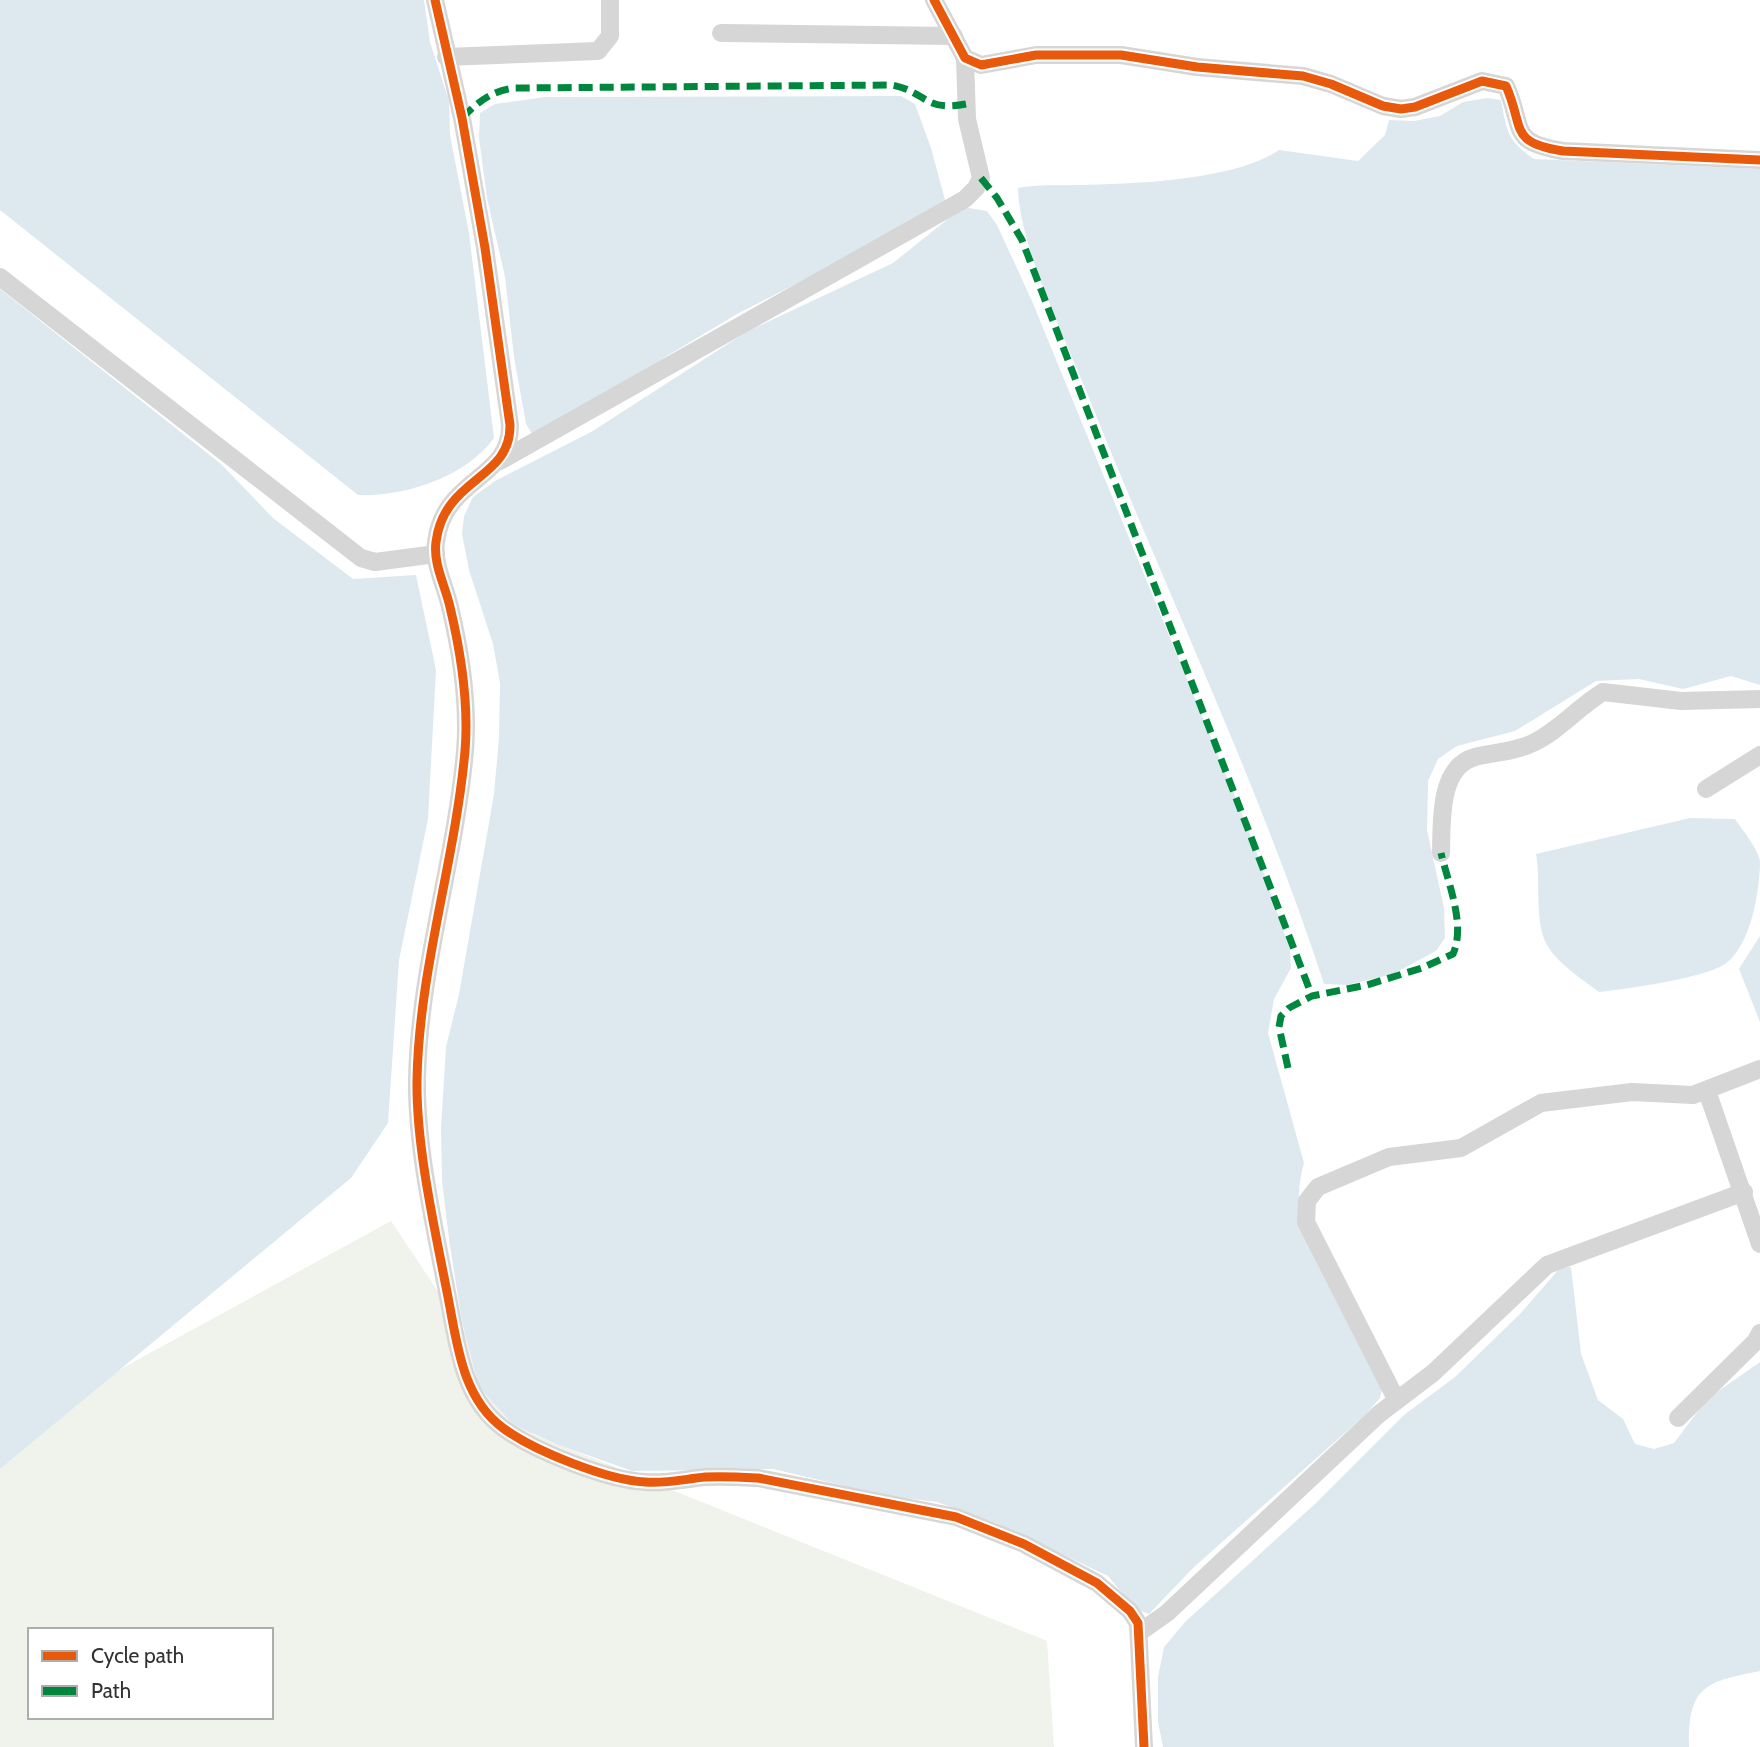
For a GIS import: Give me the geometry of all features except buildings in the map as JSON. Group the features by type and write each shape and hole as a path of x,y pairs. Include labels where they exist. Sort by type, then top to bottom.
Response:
{"street":[{"path":"435,0 459,104 485,248 507,401 510,440 498,462"},
{"path":"446,57 598,51 610,36 610,0"},
{"path":"934,0 965,58 967,119 981,178 976,188 965,199 498,462 464,488 448,507 440,526 436,554 460,655 466,702 465,747 447,878 425,986 417,1105 419,1132 465,1376 476,1395 503,1428 572,1463 618,1478 645,1482 729,1476 758,1478 956,1517 1024,1544 1097,1583 1130,1611 1140,1632 1144,1747"},
{"path":"721,33 954,36"},
{"path":"965,58 981,65 1059,53 1121,55 1197,67 1303,76 1343,88 1383,106 1401,109 1415,107 1482,81 1498,82 1506,86 1523,138 1532,145 1563,151 1760,160"},
{"path":"0,277 361,558 388,561 436,554"},
{"path":"1441,853 1443,804 1450,781 1459,766 1472,758 1532,744 1603,692 1681,701 1760,699"},
{"path":"1706,789 1760,755"},
{"path":"1396,1399 1306,1222 1307,1201 1318,1187 1389,1157 1461,1147 1541,1103 1632,1092 1678,1096 1707,1091 1760,1069"},
{"path":"1707,1091 1760,1244"},
{"path":"1140,1632 1167,1613 1396,1399 1433,1374 1547,1265 1744,1192"},
{"path":"1678,1418 1755,1342 1760,1333"}],"shaded area":[{"path":"0,0 424,0 430,42 449,101 450,135 469,233 494,438 482,452 451,474 433,482 395,492 358,495 0,210"},
{"path":"901,96 915,104 931,148 945,200 864,249 737,314 667,356 557,431 532,434 526,424 514,357 505,277 487,198 479,138 480,113 495,104 545,97"},
{"path":"1487,98 1501,100 1513,140 1534,159 1760,169 1760,685 1731,676 1683,689 1639,679 1596,681 1515,731 1457,746 1438,759 1428,781 1427,830 1444,908 1445,938 1436,951 1393,974 1347,985 1324,984 1242,762 1046,294 1026,237 1018,188 1182,179 1236,168 1279,150 1358,161 1385,135 1389,120 1414,121 1440,116 1463,102"},
{"path":"963,207 987,211 997,225 1032,301 1250,833 1290,950 1291,968 1274,999 1268,1033 1304,1163 1299,1198 1303,1232 1382,1389 1380,1398 1366,1414 1193,1568 1149,1614 1135,1609 1108,1576 996,1523 937,1502 887,1496 773,1469 632,1471 559,1445 514,1425 479,1387 462,1322 449,1239 442,1181 441,1128 446,1047 459,994 494,794 499,738 500,683 493,644 469,570 462,534 464,516 473,497 495,481 591,432 748,331 893,263"},
{"path":"0,289 221,464 273,518 353,579 416,575 436,670 428,819 399,960 388,1123 351,1178 0,1469"},
{"path":"1690,818 1735,819 1758,856 1760,873 1756,902 1741,944 1725,964 1701,974 1599,992 1564,965 1547,945 1540,925 1536,854"},
{"path":"1760,936 1760,1022 1739,969"},
{"path":"391,1221 533,1434 1047,1641 1054,1747 0,1747 0,1448 117,1371"},
{"path":"1571,1267 1581,1354 1598,1400 1623,1419 1635,1444 1654,1449 1674,1443 1707,1399 1760,1362 1760,1671 1726,1679 1704,1690 1692,1711 1689,1747 1163,1747 1158,1722 1158,1677 1164,1647 1186,1621 1317,1502 1404,1415 1455,1377 1520,1314 1560,1268"}],"marked path":[{"path":"462,118 485,98 514,88 892,85 933,103 952,106 966,104"},
{"path":"981,178 997,198 1022,240 1312,996"},
{"path":"1288,1068 1279,1027 1281,1016 1289,1008 1312,996 1367,985 1422,968 1453,954 1457,943 1457,917 1441,853"}],"cycle path":[{"path":"435,0 462,118 485,248 510,425 507,443 500,457 451,504 442,521 436,542 438,566 461,660 466,733 454,834 424,997 419,1039 418,1106 432,1217 459,1351 470,1385 489,1416 503,1428 533,1446 592,1470 629,1480 652,1482 712,1477 758,1478 956,1517 1024,1544 1097,1583 1130,1611 1138,1623 1144,1747"},
{"path":"934,0 965,58 981,65 1036,55 1121,55 1197,67 1303,76 1331,84 1383,106 1401,109 1415,107 1482,81 1506,86 1521,131 1526,138 1546,147 1563,151 1760,160"}]}
